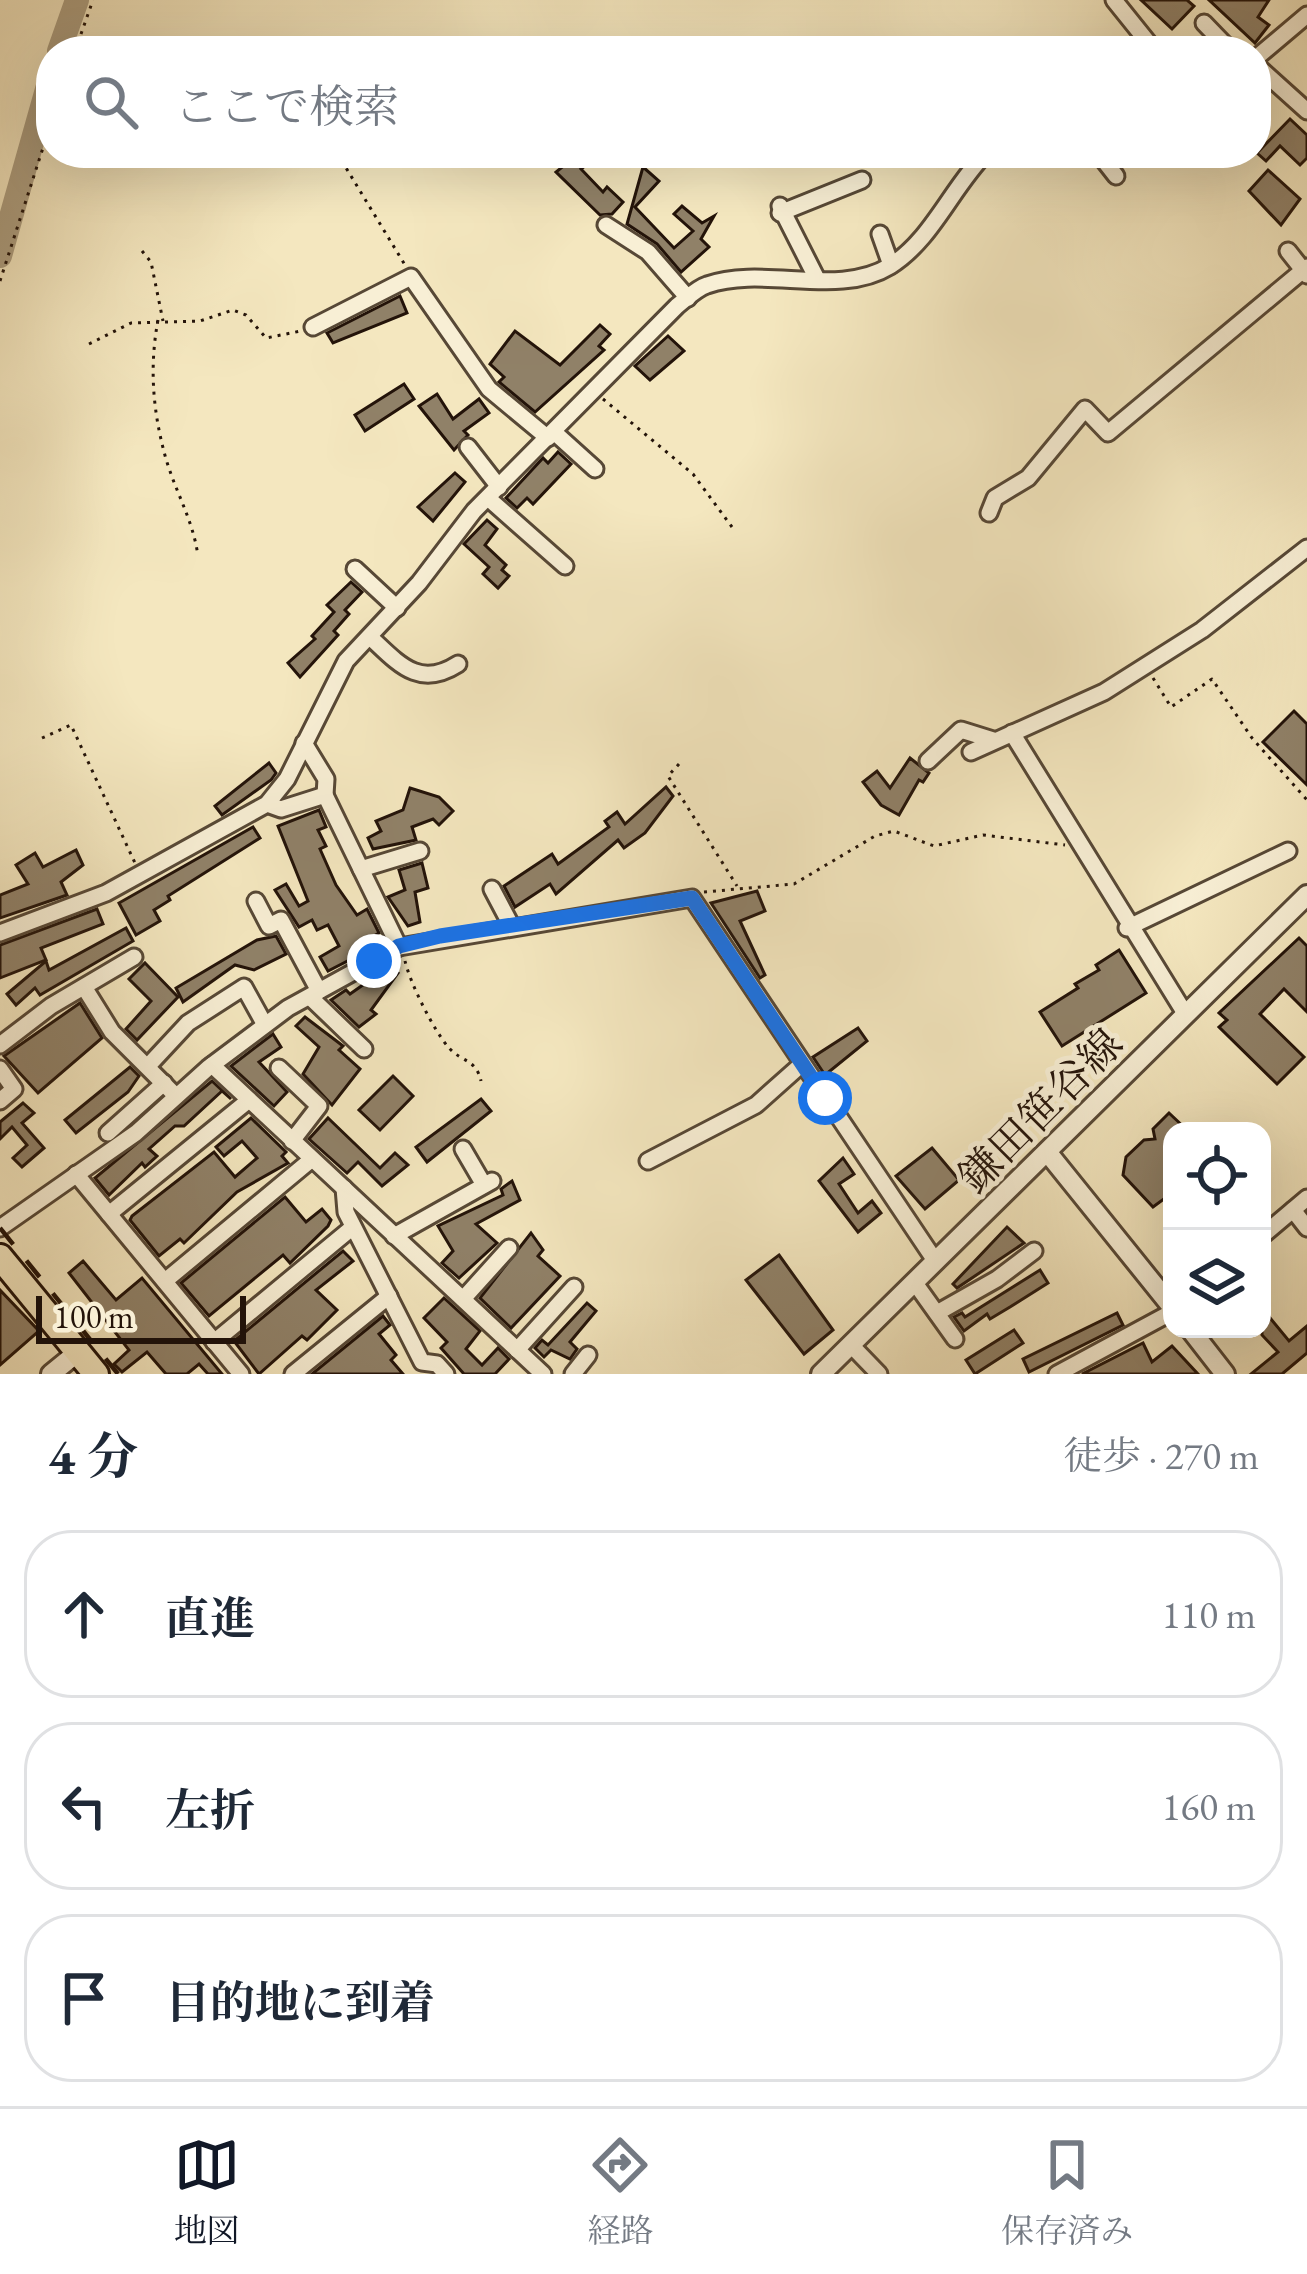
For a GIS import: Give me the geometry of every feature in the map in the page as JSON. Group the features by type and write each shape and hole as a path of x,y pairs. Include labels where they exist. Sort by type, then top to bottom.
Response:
{"main road":[{"path":"0,1257 96,1374"}],"street":[{"path":"1114,0 1143,36"},
{"path":"1271,48 1307,15"},
{"path":"1204,23 1217,36"},
{"path":"1271,76 1307,111"},
{"path":"0,933 140,875 266,804 304,743 327,690 370,637 493,492 688,298 706,285 858,277 892,265 974,168"},
{"path":"1110,168 1116,176"},
{"path":"816,278 780,209 862,180"},
{"path":"605,225 637,243 688,298"},
{"path":"880,234 892,265"},
{"path":"989,513 995,498 1028,478 1085,409 1108,433 1306,271 1288,251"},
{"path":"313,327 410,277 489,389 595,469"},
{"path":"468,447 493,492 565,566"},
{"path":"971,752 1083,704 1219,618 1307,548"},
{"path":"355,569 397,608"},
{"path":"370,637 416,675 437,676 458,664"},
{"path":"928,761 961,730 993,740"},
{"path":"1012,733 1127,928 1186,1015"},
{"path":"304,743 326,779 325,795 399,946"},
{"path":"266,804 281,809 325,795"},
{"path":"361,869 420,851"},
{"path":"1127,928 1288,851"},
{"path":"492,889 512,925"},
{"name":"鎌田笹谷線","path":"821,1374 1307,895"},
{"path":"108,1133 265,1025 399,946 692,898 936,1262"},
{"path":"256,901 269,926 281,920 314,994 364,1049"},
{"path":"0,1046 134,957"},
{"path":"84,987 112,1032 170,1089"},
{"path":"148,1066 188,1024 244,987 265,1025"},
{"path":"648,1161 756,1105 802,1064"},
{"path":"212,1065 535,1372"},
{"path":"279,1068 320,1106 292,1141"},
{"path":"0,1069 14,1089 0,1101"},
{"path":"0,1228 136,1133 170,1089"},
{"path":"109,1214 249,1100"},
{"path":"394,1236 488,1183 463,1149"},
{"path":"1048,1153 1163,1299"},
{"path":"165,1282 313,1159"},
{"path":"76,1174 241,1374"},
{"path":"344,1188 353,1227 422,1362"},
{"path":"1269,1230 1307,1198"},
{"path":"1293,1210 1307,1228"},
{"path":"214,1342 353,1227"},
{"path":"463,1300 508,1248"},
{"path":"937,1313 998,1280 1034,1251"},
{"path":"915,1283 956,1339"},
{"path":"517,1350 574,1287"},
{"path":"292,1374 388,1296"},
{"path":"1057,1374 1163,1315"},
{"path":"1197,1338 1226,1374"},
{"path":"851,1345 879,1374"},
{"path":"51,1374 78,1352"},
{"path":"573,1374 588,1355"},
{"path":"407,1374 422,1362 437,1364 446,1374"}],"path":[{"path":"80,36 93,0"},
{"path":"0,281 36,168"},
{"path":"346,168 410,277"},
{"path":"142,251 151,262 160,321 153,393 167,462 194,527 198,556"},
{"path":"88,344 131,323 200,321 233,310 247,315 272,339 313,327"},
{"path":"595,391 693,475 732,527"},
{"path":"1145,666 1171,706 1212,679 1252,738 1307,800"},
{"path":"43,738 71,725 140,875"},
{"path":"679,764 668,776 738,888"},
{"path":"692,898 738,888 794,884 875,836 894,831 934,846 983,835 1078,847"},
{"path":"399,946 411,987 447,1046 472,1061 482,1081"}],"building":[{"path":"1141,0 1187,0 1194,6 1172,29"},
{"path":"1209,0 1269,0 1258,17 1269,25 1260,36 1248,36"},
{"path":"1290,119 1307,135 1307,158 1300,165 1280,146 1271,156 1271,139"},
{"path":"582,168 603,192 607,187 623,202 612,214 600,215 556,172"},
{"path":"643,168 659,181 635,207 674,248 693,231 674,214 682,206 702,223 714,216 701,239 709,247 681,272 657,244 627,224"},
{"path":"1268,170 1300,199 1281,225 1249,191"},
{"path":"400,296 407,313 333,343 327,333"},
{"path":"600,325 610,334 599,346 604,350 535,412 499,382 504,377 490,364 515,331 560,365"},
{"path":"668,336 684,351 650,380 635,366"},
{"path":"404,384 414,399 365,431 355,415"},
{"path":"437,394 453,419 479,399 489,413 464,431 468,435 454,450 419,406"},
{"path":"558,452 571,464 533,504 527,498 517,508 506,498 543,458 548,463"},
{"path":"455,473 465,482 433,521 418,507"},
{"path":"487,520 497,529 485,545 506,565 502,570 509,576 498,588 483,574 489,567 464,544"},
{"path":"351,582 362,592 345,610 349,614 334,631 338,635 300,677 288,663 315,639 312,636 334,612 327,605"},
{"path":"1294,711 1307,724 1307,785 1263,742"},
{"path":"910,758 929,773 923,782 919,780 899,815 881,805 863,782 877,771 890,788"},
{"path":"269,763 276,773 271,780 222,815 215,806"},
{"path":"666,787 673,796 645,833 624,848 618,840 556,894 550,884 515,907 504,886 552,854 558,864 609,827 605,821 617,812 625,824"},
{"path":"410,788 439,797 453,811 439,825 433,819 412,827 416,840 373,849 368,838 381,831 376,821 403,810"},
{"path":"319,810 326,827 318,830 326,846 320,849 336,885 357,915 367,909 379,933 356,946 359,955 328,971 320,957 339,946 328,925 317,930 312,920 299,927 275,890 286,884 299,906 308,901 278,826"},
{"path":"253,827 260,838 168,896 170,900 154,910 160,921 136,935 119,903"},
{"path":"76,850 83,865 61,882 67,895 0,918 0,895 28,884 16,865 35,853 43,867"},
{"path":"422,863 428,888 415,892 420,922 408,926 388,897 405,890 399,870"},
{"path":"757,891 765,911 740,921 765,975 760,978 711,903"},
{"path":"97,909 103,924 41,948 46,960 0,978 0,945"},
{"path":"126,928 133,941 40,995 35,988 16,1005 7,994 46,961 49,970"},
{"path":"276,936 286,954 254,970 235,965 183,1002 176,988 257,940"},
{"path":"1299,938 1307,946 1307,1012 1284,989 1260,1014 1304,1057 1277,1084 1219,1027 1227,1020 1219,1013"},
{"path":"1119,950 1146,993 1062,1046 1040,1012 1078,988 1075,984"},
{"path":"145,963 178,997 137,1040 126,1029 151,1001 129,979"},
{"path":"390,966 398,973 371,1010 376,1014 359,1027 331,1000 346,990 350,994"},
{"path":"80,1003 102,1038 38,1093 4,1056"},
{"path":"305,1017 343,1046 339,1050 360,1069 332,1105 303,1074 319,1047 296,1026"},
{"path":"858,1028 867,1041 825,1075 813,1057"},
{"path":"273,1034 281,1047 259,1062 287,1092 274,1106 231,1066"},
{"path":"130,1067 139,1076 128,1092 76,1133 65,1120"},
{"path":"393,1076 413,1096 380,1130 359,1110"},
{"path":"212,1081 231,1099 222,1091 184,1126 175,1126 149,1149 157,1156 145,1167 142,1163 109,1195 95,1178"},
{"path":"481,1099 491,1111 427,1162 416,1147"},
{"path":"23,1103 34,1113 22,1123 44,1148 22,1167 13,1158 27,1145 12,1127 0,1139 0,1122"},
{"path":"1169,1113 1178,1122 1163,1122 1163,1200 1153,1207 1123,1175 1126,1157 1144,1140 1155,1139 1153,1129"},
{"path":"251,1118 286,1152 282,1156 288,1163 237,1192 184,1243 180,1239 159,1256 130,1220 132,1216 214,1152 235,1177 257,1158 242,1141 224,1156 216,1147"},
{"path":"328,1118 380,1168 395,1153 408,1165 382,1186 358,1162 347,1173 309,1139"},
{"path":"932,1148 959,1180 925,1209 896,1176"},
{"path":"843,1158 854,1174 839,1184 858,1213 872,1201 881,1213 858,1232 819,1181"},
{"path":"512,1181 520,1200 476,1224 497,1243 459,1278 442,1263 453,1251 438,1226 503,1195 501,1189"},
{"path":"285,1197 306,1222 322,1209 331,1220 328,1226 290,1263 283,1255 209,1316 181,1283"},
{"path":"1007,1227 1024,1243 957,1288 953,1284"},
{"path":"531,1233 543,1250 538,1256 560,1276 511,1328 480,1298"},
{"path":"343,1251 353,1261 316,1290 337,1310 307,1340 302,1336 259,1374 234,1341"},
{"path":"779,1255 833,1330 804,1354 746,1280"},
{"path":"83,1261 116,1300 142,1278 222,1374 208,1374 199,1364 187,1374 166,1374 147,1352 122,1372 114,1364 129,1350 69,1273"},
{"path":"1040,1270 1048,1283 990,1319 987,1314 964,1331 954,1317 962,1313 965,1317"},
{"path":"0,1290 39,1331 0,1365"},
{"path":"444,1298 480,1331 466,1349 482,1365 498,1348 509,1359 495,1374 464,1374 441,1348 447,1342 424,1318"},
{"path":"587,1303 596,1311 570,1342 577,1349 570,1359 551,1350 544,1357 535,1348 542,1340 548,1345"},
{"path":"1117,1313 1123,1325 1029,1372 1023,1359"},
{"path":"383,1316 390,1325 379,1334 396,1355 391,1360 403,1374 312,1374"},
{"path":"1271,1319 1289,1341 1307,1326 1307,1353 1282,1374 1251,1374 1278,1352 1265,1338 1271,1338"},
{"path":"1014,1330 1023,1343 975,1374 966,1360"},
{"path":"1143,1343 1152,1362 1172,1346 1198,1374 1082,1374"}],"waterway":[{"path":"64,36 77,0"},
{"path":"0,256 36,128"}],"railway":[{"path":"0,1228 118,1374"}],"route":[{"path":"374,961 399,946 440,936 692,898 825,1098"}]}
